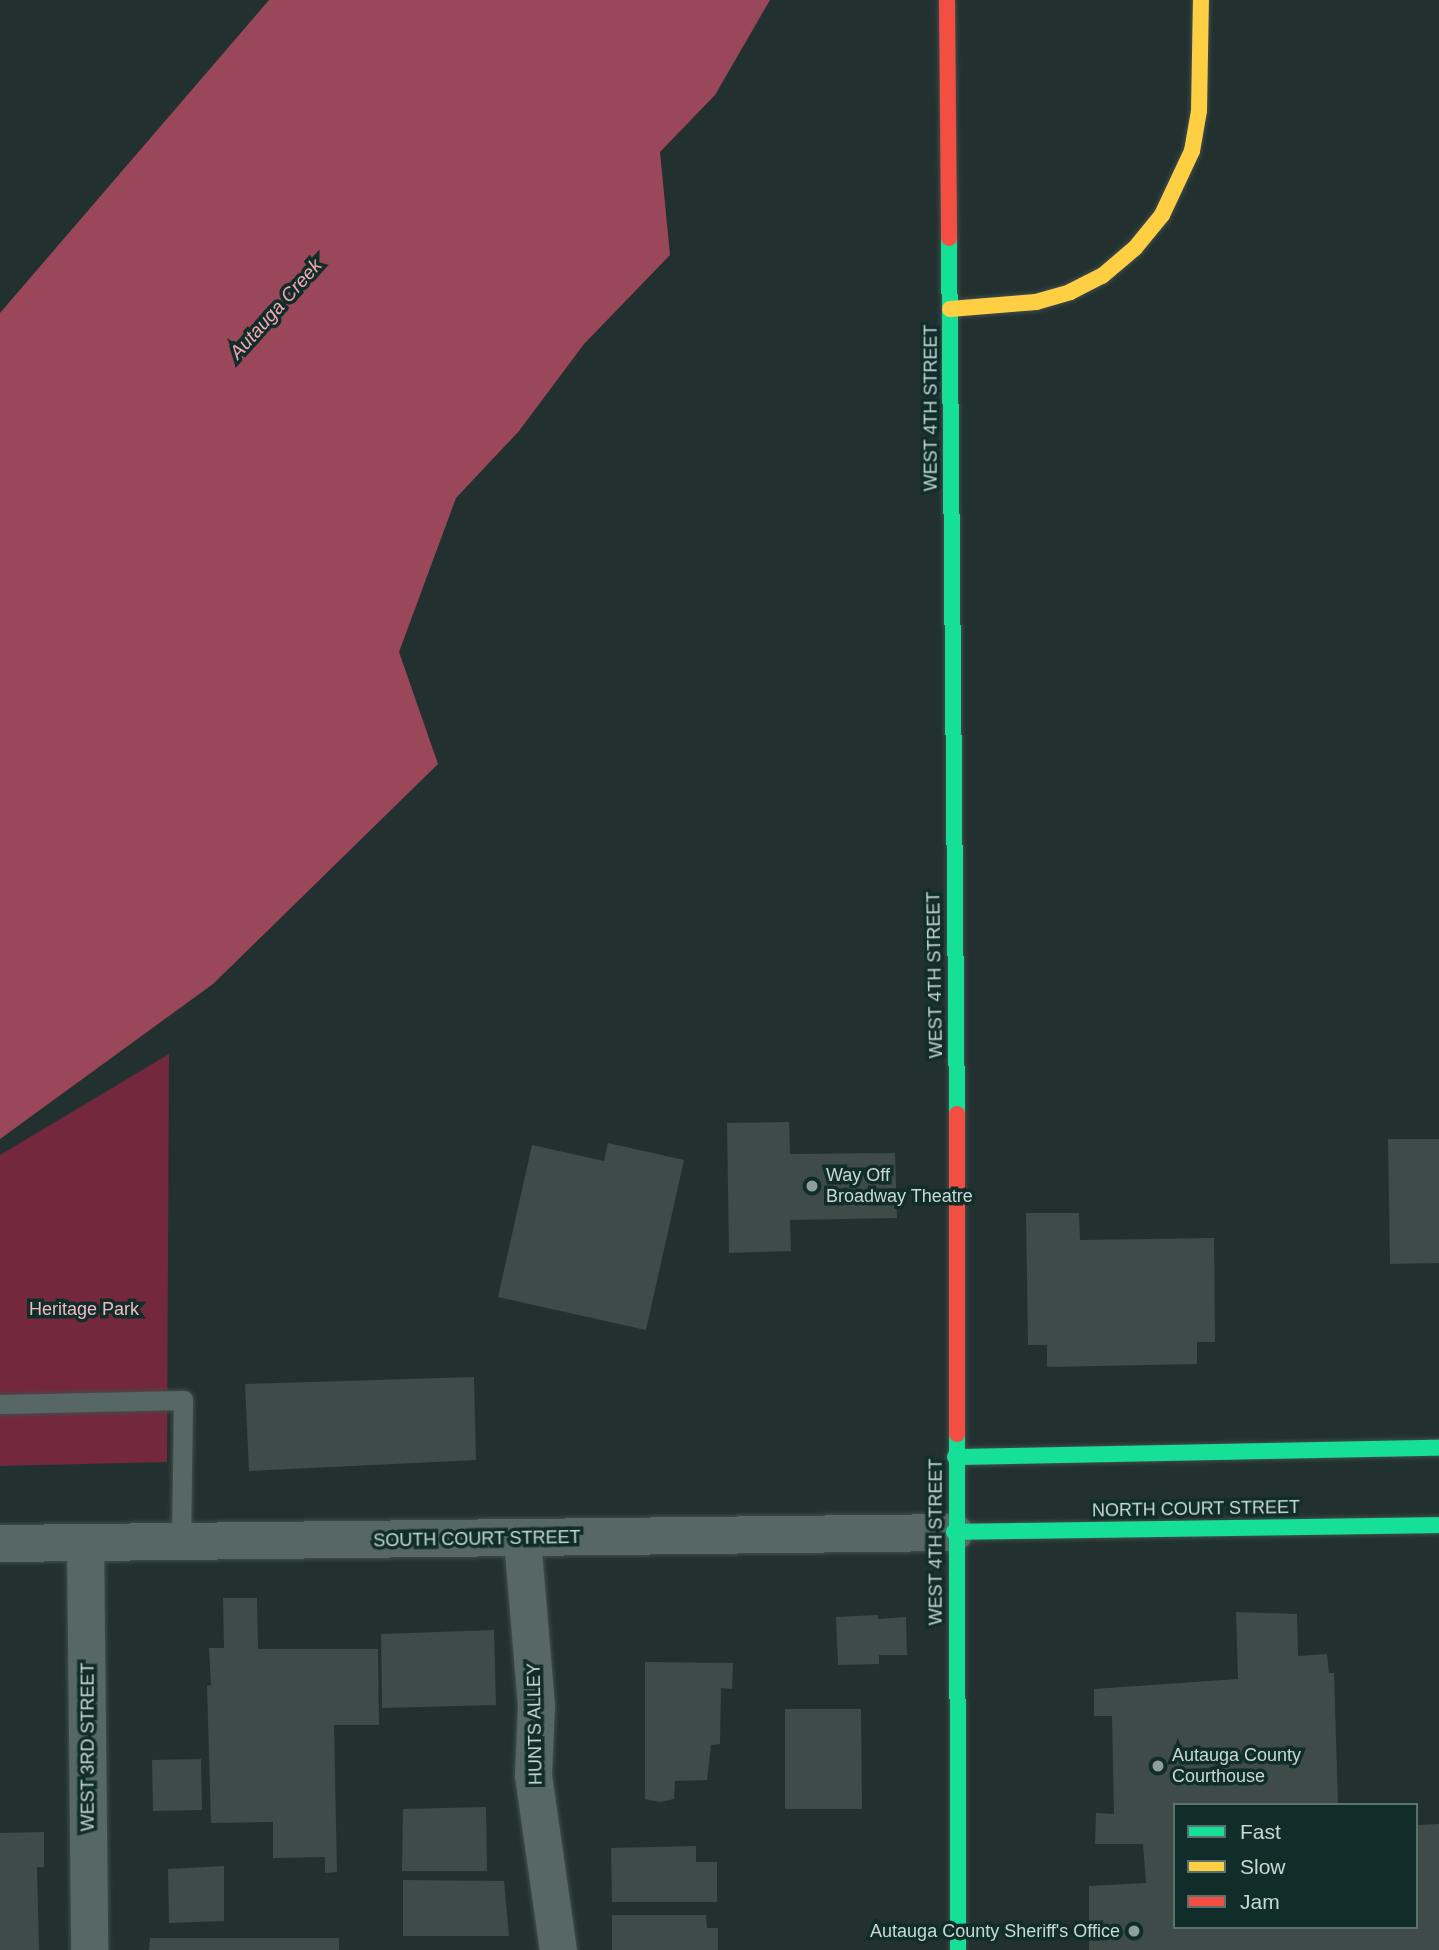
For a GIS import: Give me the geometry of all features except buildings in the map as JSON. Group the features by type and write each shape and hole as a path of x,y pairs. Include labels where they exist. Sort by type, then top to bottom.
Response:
{"main road":[{"name":"WEST 4TH STREET","path":"947,0 959,1380 954,1532 958,1950"},
{"path":"950,309 1036,302 1070,292 1101,276 1135,248 1162,215 1192,151 1199,111 1201,0"},
{"path":"956,1457 1439,1448"},
{"name":"NORTH COURT STREET","path":"954,1532 1439,1525"}],"street":[{"name":"SOUTH COURT STREET","path":"0,1543 954,1532"},
{"name":"HUNTS ALLEY","path":"522,1539 536,1705 533,1775 558,1950"},
{"name":"WEST 3RD STREET","path":"85,1543 89,1950"}],"lane":[{"path":"0,1404 183,1400 181,1542"}],"green space":[{"name":"Heritage Park","path":"169,1054 167,1462 0,1466 0,1155"}],"water":[{"name":"Autauga Creek","path":"269,0 770,0 715,95 660,152 670,255 584,344 519,431 456,498 399,652 438,764 213,984 0,1139 0,313"}],"traffic: fast":[{"path":"949,238 957,1114"},
{"path":"957,1434 958,1950"},
{"path":"955,1457 1439,1448"},
{"path":"954,1532 1439,1525"}],"traffic: slow":[{"path":"950,309 1036,302 1070,292 1102,276 1135,248 1162,215 1192,151 1199,111 1201,0"}],"traffic: jam":[{"path":"947,0 949,238"},
{"path":"957,1114 957,1434"}],"place":[{"name":"Way Off Broadway Theatre","path":"812,1186"},
{"name":"Autauga County Courthouse","path":"1158,1766"},
{"name":"Autauga County Sheriff's Office","path":"1134,1931"}]}
